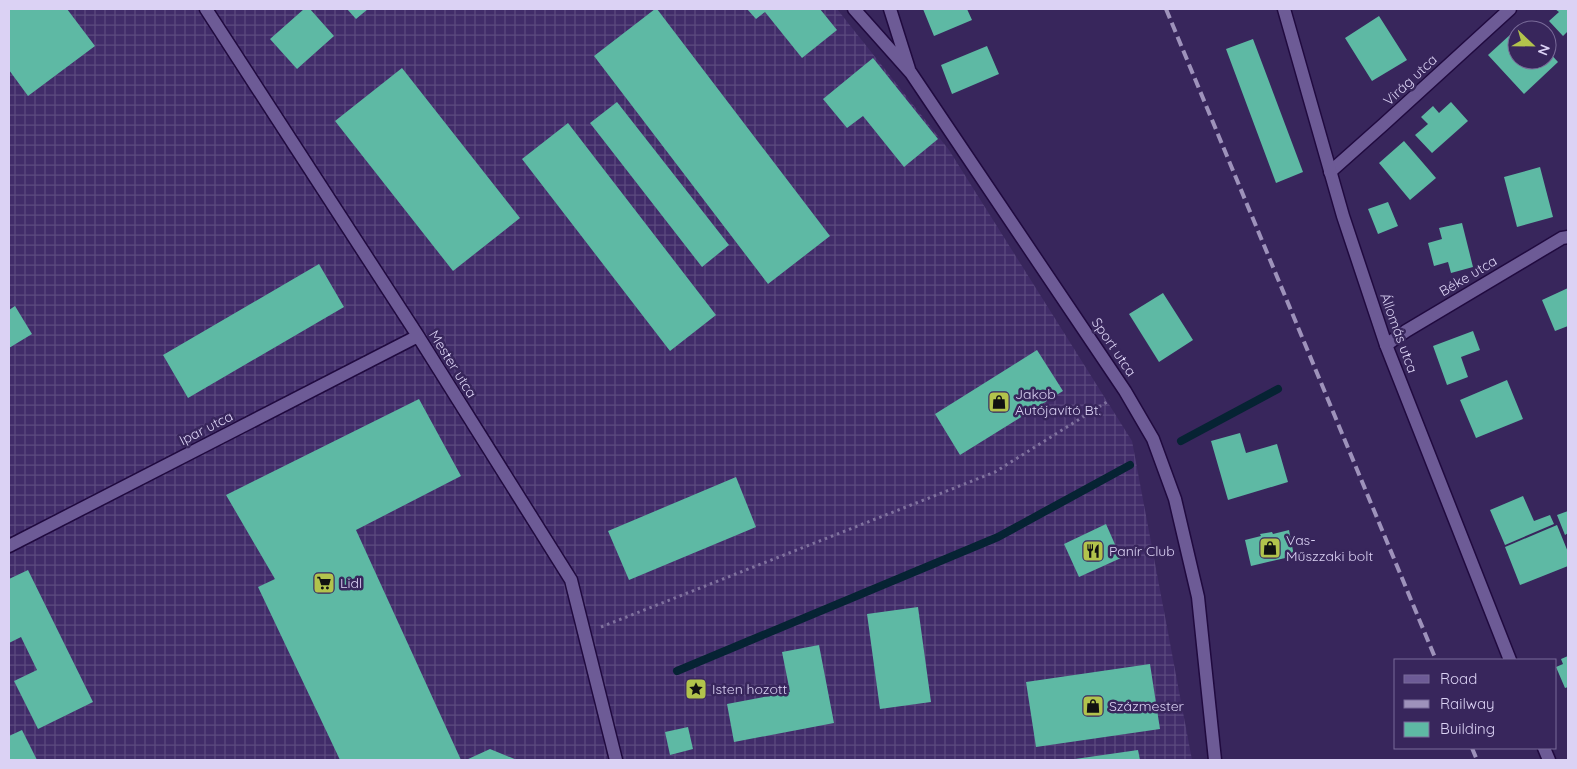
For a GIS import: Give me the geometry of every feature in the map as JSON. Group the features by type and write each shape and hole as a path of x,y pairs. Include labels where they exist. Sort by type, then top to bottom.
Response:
{"street":[{"name":"Mester utca","path":"206,9 418,336 571,580 616,760"},
{"name":"Sport utca","path":"854,9 911,74 1125,391 1152,439 1175,499 1198,597 1215,760"},
{"path":"890,9 911,74"},
{"name":"Állomás utca","path":"1284,9 1330,172 1386,345 1510,659"},
{"name":"Virág utca","path":"1330,172 1510,9"},
{"name":"Béke utca","path":"1386,345 1406,331 1553,243 1568,237"},
{"name":"Ipar utca","path":"9,546 418,336"}],"path":[{"path":"584,634 995,472 1125,391"}],"shaded area":[{"path":"9,9 837,9 949,150 1132,441 1192,760 9,760"}],"building":[{"path":"9,9 67,9 95,46 28,96 9,70"},
{"path":"304,9 310,9 334,36 297,69 270,39"},
{"path":"347,9 368,9 356,19"},
{"path":"657,9 830,236 768,284 594,56"},
{"path":"747,9 820,9 837,30 802,58 765,12 756,19"},
{"path":"923,9 967,9 972,20 934,36"},
{"path":"1555,9 1568,9 1568,31 1563,36 1557,30 1557,20 1550,20 1559,12"},
{"path":"1379,16 1407,60 1372,81 1345,38"},
{"path":"1507,38 1507,70 1550,70 1524,94 1488,55"},
{"path":"1253,39 1303,172 1276,183 1226,49"},
{"path":"987,46 999,74 952,94 941,65"},
{"path":"873,58 938,139 904,167 863,116 847,128 823,99"},
{"path":"402,68 520,218 453,271 335,121"},
{"path":"617,102 729,245 702,267 590,123"},
{"path":"1451,102 1468,121 1432,153 1415,135 1428,124 1421,117 1433,106 1439,113"},
{"path":"568,123 716,315 670,351 522,159"},
{"path":"1404,141 1436,178 1410,200 1379,163"},
{"path":"1540,167 1553,217 1517,227 1504,177"},
{"path":"1388,202 1398,226 1378,234 1368,209"},
{"path":"1462,223 1473,267 1451,273 1448,262 1434,266 1428,243 1442,239 1439,228"},
{"path":"319,264 344,307 188,398 163,355"},
{"path":"1568,288 1568,326 1555,331 1542,300"},
{"path":"1163,293 1193,340 1159,362 1129,314"},
{"path":"15,306 32,334 9,348 9,310"},
{"path":"1473,331 1480,350 1461,357 1468,377 1447,385 1433,346"},
{"name":"Jakob Autójavító Bt.","path":"1037,350 1063,391 960,455 935,414"},
{"path":"1507,380 1523,419 1476,438 1460,400"},
{"name":"Lidl","path":"419,399 461,476 356,530 461,760 340,760 258,587 275,579 226,495"},
{"path":"1240,433 1246,453 1277,444 1288,482 1228,500 1211,441"},
{"path":"736,477 756,527 629,580 608,531"},
{"path":"1523,496 1534,521 1550,515 1554,524 1505,545 1490,510"},
{"path":"1568,511 1568,533 1565,535 1557,515"},
{"name":"Panír Club","path":"1106,524 1121,558 1079,577 1064,544"},
{"path":"1557,525 1568,552 1568,566 1520,585 1505,547"},
{"name":"Vas- Műszzaki bolt","path":"1289,530 1294,556 1251,566 1245,540 1261,536 1260,534 1272,532 1273,534"},
{"path":"28,570 93,702 38,729 14,681 37,670 21,637 9,643 9,579"},
{"path":"918,607 931,702 880,709 867,614"},
{"path":"819,645 834,723 734,742 727,704 790,692 782,652"},
{"path":"1568,656 1568,687 1565,688 1557,669 1557,667 1563,664 1561,659"},
{"name":"Százmester","path":"1150,664 1160,729 1036,747 1026,682"},
{"path":"688,727 693,749 670,755 665,732"},
{"path":"22,730 37,760 9,760 9,736"},
{"path":"490,749 517,760 466,760"},
{"path":"1138,750 1140,760 1075,760 1075,759"}],"waterway":[{"path":"1181,441 1278,389"},
{"path":"677,671 998,537 1130,465"}],"railway":[{"path":"1166,9 1436,659"},
{"path":"1472,749 1477,760"}],"place":[{"name":"Jakob Autójavító Bt.","path":"999,402"},
{"name":"Vas- Műszzaki bolt","path":"1270,548"},
{"name":"Panír Club","path":"1093,551"},
{"name":"Lidl","path":"324,583"},
{"name":"Isten hozott","path":"696,689"},
{"name":"Százmester","path":"1093,706"}]}
